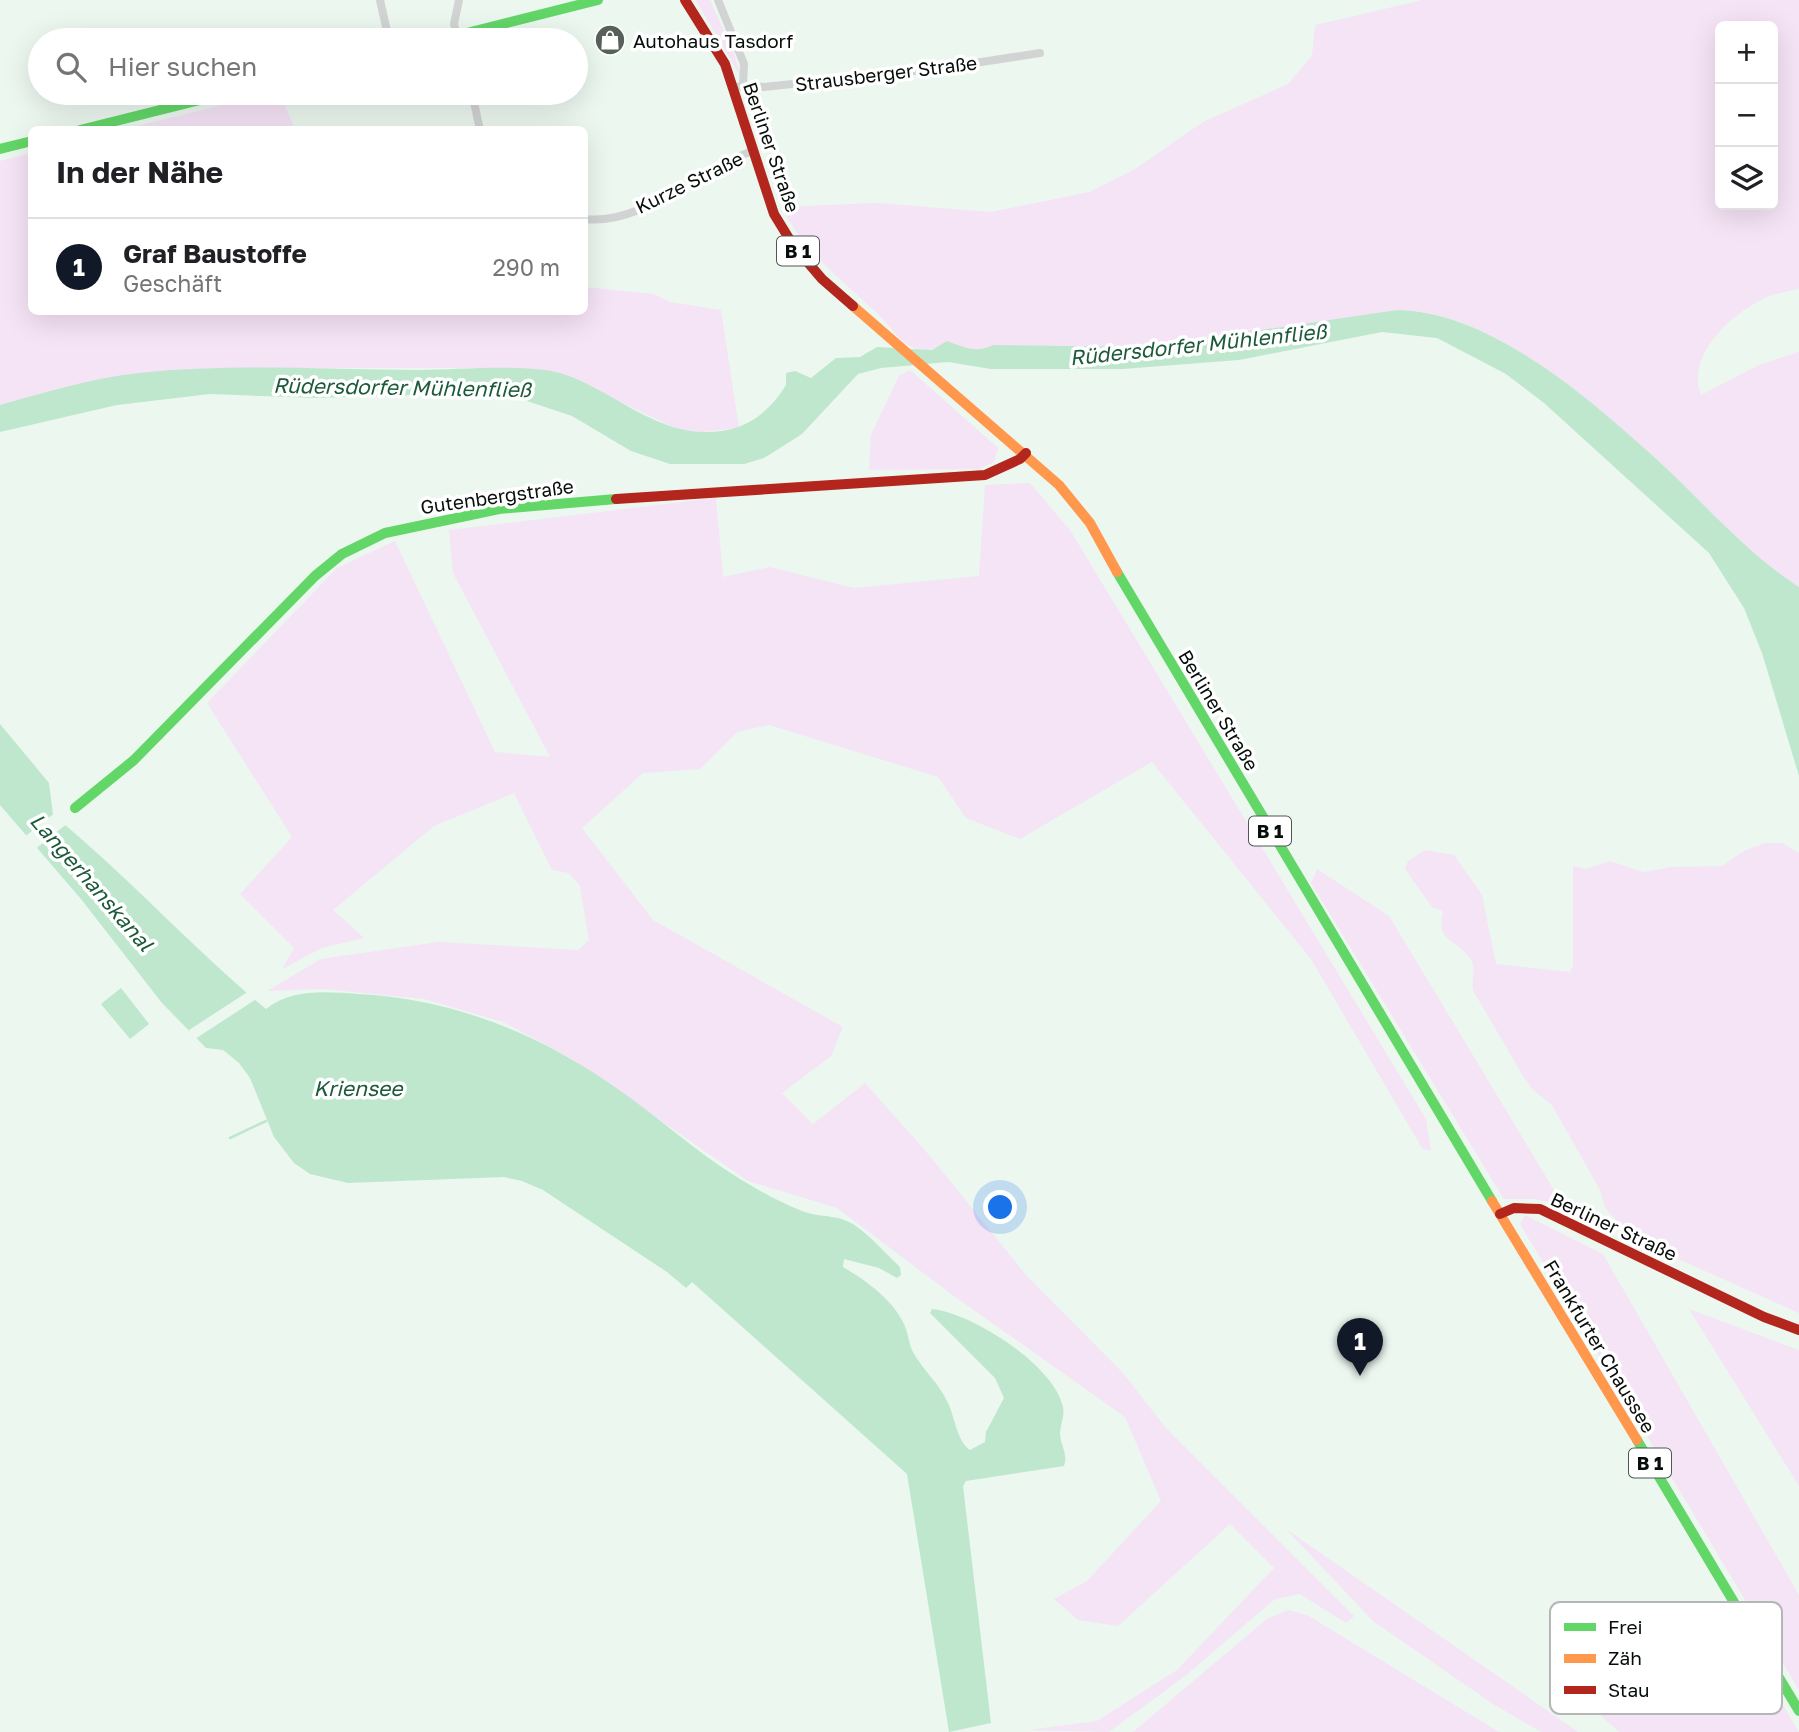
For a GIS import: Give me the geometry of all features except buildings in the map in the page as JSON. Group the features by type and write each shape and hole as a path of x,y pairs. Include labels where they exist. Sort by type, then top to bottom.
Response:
{"main road":[{"path":"494,28 598,0"},
{"name":"Berliner Straße","path":"685,0 721,55 738,87 753,151 774,214 793,245 822,279 1026,453 1059,485 1090,523 1160,647 1500,1214 1514,1208 1540,1209 1764,1317 1799,1330"},
{"path":"96,126 180,105"},
{"path":"0,149 28,143"},
{"name":"Gutenbergstraße","path":"75,808 134,760 260,629 324,569 352,548 385,533 499,509 570,502 985,475 1016,461 1026,453"},
{"name":"Frankfurter Chaussee","path":"1500,1214 1733,1602"},
{"name":"Frankfurter Chaussee","path":"1782,1683 1799,1711"}],"street":[{"path":"380,0 386,28"},
{"path":"456,28 454,12 459,0"},
{"path":"718,0 744,64 738,87"},
{"name":"Strausberger Straße","path":"738,87 856,78 1040,53"},
{"path":"474,105 479,126"},
{"name":"Kurze Straße","path":"588,219 614,217 643,207 711,168 753,151"}],"shaded area":[{"path":"696,0 710,0 735,56 740,76"},
{"path":"1423,0 1799,0 1799,289 1767,297 1727,324 1706,350 1698,380 1701,395 1759,365 1799,352 1799,587 1759,557 1652,455 1567,383 1501,341 1467,325 1432,314 1398,310 1145,347 993,345 975,349 947,341 934,348 922,350 903,341 825,265 802,239 781,207 876,203 991,212 1089,192 1135,169 1203,122 1288,84 1312,56 1315,25"},
{"path":"222,105 285,105 294,126 137,126"},
{"path":"28,154 28,315 588,315 588,287 654,294 670,302 721,310 739,428 702,432 677,429 562,374 484,368 211,368 71,385 0,405 0,161"},
{"path":"910,370 998,448 994,462 979,469 869,470 871,435 899,376"},
{"path":"1030,483 1070,530 1426,1119 1431,1151 1422,1148 1311,959 1152,762 1020,839 966,818 938,777 769,725 737,732 700,769 643,773 582,828 653,920 843,1027 831,1056 782,1093 813,1124 865,1083 929,1155 1026,1275 1123,1373 1166,1428 1354,1616 1346,1623 1300,1594 1275,1599 1185,1676 1109,1732 1028,1730 1097,1721 1177,1670 1274,1568 1230,1524 1118,1626 1078,1620 1054,1599 1087,1581 1161,1501 1125,1417 954,1296 837,1208 748,1181 572,1059 503,1022 424,999 323,989 267,991 321,959 438,942 578,950 589,940 580,886 569,873 552,870 514,793 434,826 333,910 364,938 322,948 282,969 294,948 240,894 292,837 207,703 337,568 395,541 495,752 550,757 453,573 449,530 716,498 723,577 770,567 854,588 979,576 985,485"},
{"path":"1765,843 1782,843 1799,853 1799,1313 1629,1237 1605,1207 1600,1190 1552,1105 1533,1090 1523,1076 1474,992 1473,964 1466,953 1445,936 1441,922 1443,911 1432,907 1405,869 1408,861 1425,850 1454,855 1482,895 1496,964 1570,972 1573,966 1573,866 1586,869 1610,861 1643,872 1672,867 1722,866 1744,851"},
{"path":"1317,869 1389,916 1563,1205 1535,1199 1504,1199 1311,883"},
{"path":"1525,1215 1603,1254 1799,1595 1799,1690 1782,1662 1782,1602 1746,1602 1520,1224"},
{"path":"1689,1309 1799,1350 1799,1486"},
{"path":"1286,1529 1578,1732 1541,1732 1493,1704 1373,1621"},
{"path":"1288,1610 1307,1615 1499,1732 1133,1732 1267,1619"},
{"path":"1782,1704 1799,1732 1619,1732 1599,1714 1782,1714"}],"water":[{"name":"Rüdersdorfer Mühlenfließ","path":"1397,310 1432,314 1466,325 1501,341 1567,383 1626,432 1759,557 1799,587 1799,776 1762,653 1744,608 1709,553 1544,403 1506,374 1437,338 1382,332 1239,360 1123,369 991,369 948,362 881,368 858,374 802,434 764,458 744,464 670,464 631,451 572,416 518,398 415,395 317,398 210,394 117,405 0,432 0,405 104,378 139,373 245,368 512,368 563,374 667,425 685,430 717,432 741,426 761,414 786,385 786,373 795,371 811,378 836,358 860,357 877,347 932,350 947,341 975,349 993,345 1145,347"},
{"name":"Kriensee","path":"0,724 49,783 53,815 108,862 212,962 266,1009 276,1002 299,994 346,993 429,1003 497,1024 561,1053 592,1072 707,1157 753,1187 795,1208 843,1219 859,1228 900,1267 901,1275 897,1278 879,1268 844,1259 843,1267 877,1290 898,1313 913,1353 944,1395 959,1434 970,1450 985,1442 986,1432 1004,1398 995,1378 930,1313 932,1309 968,1320 989,1331 1028,1359 1044,1375 1056,1391 1063,1407 1060,1434 1065,1454 1064,1466 966,1481 963,1486 991,1723 949,1732 907,1474 692,1282 686,1288 667,1272 543,1190 504,1177 348,1183 310,1174 294,1163 274,1137 250,1078 239,1063 223,1050 206,1048 162,1003 81,899 0,805"},
{"path":"121,988 149,1024 130,1039 101,1004"}],"pier":[{"path":"56,812 68,823 33,851 23,838"},
{"path":"249,991 258,998 195,1039 189,1030"}],"waterway":[{"path":"230,1138 266,1121"}],"traffic: fast":[{"path":"487,28 598,0"},
{"path":"96,126 180,105"},
{"path":"0,149 28,142"},
{"path":"75,808 134,760 315,576 342,554 385,533 499,509 616,499"},
{"path":"1117,572 1492,1201"},
{"path":"1637,1440 1734,1602"},
{"path":"1782,1683 1799,1711"}],"traffic: slow":[{"path":"853,306 1059,485 1090,523 1117,572"},
{"path":"1492,1201 1637,1440"}],"traffic: jam":[{"path":"685,0 725,64 774,214 793,245 822,279 853,306"},
{"path":"616,499 985,475 1020,459 1026,453"},
{"path":"1500,1214 1514,1208 1540,1209 1764,1317 1799,1330"}],"place":[{"name":"Autohaus Tasdorf","path":"610,40"},
{"name":"Graf Baustoffe","path":"1360,1376"}],"water label":[{"name":"Langerhanskanal","path":"92,882"}]}
